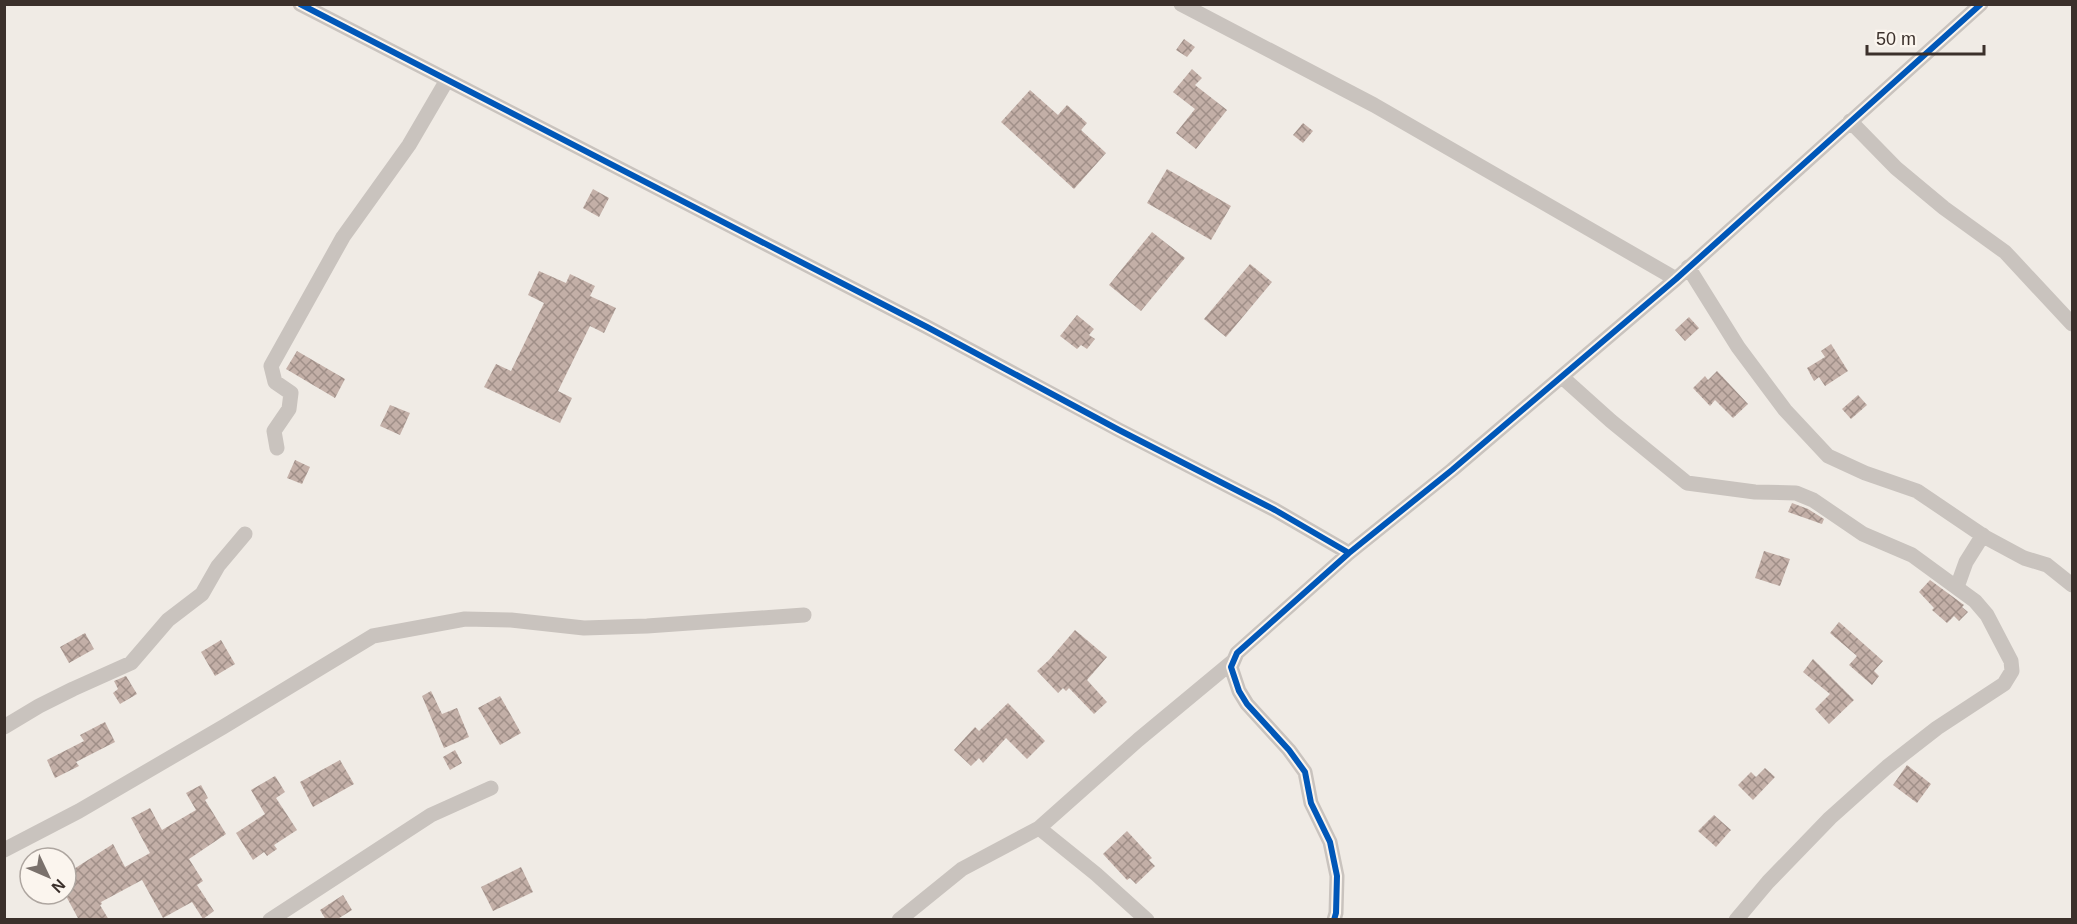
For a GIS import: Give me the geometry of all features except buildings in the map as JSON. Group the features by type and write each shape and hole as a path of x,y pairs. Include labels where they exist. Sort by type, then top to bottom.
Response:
{"street":[{"path":"300,4 927,327 1119,430 1275,510 1349,553"},
{"path":"1181,4 1374,105 1676,279"},
{"path":"899,920 962,869 1040,828 1138,740 1232,662 1237,653 1349,553 1452,470 1676,279 1982,4"},
{"path":"277,448 274,431 289,409 291,393 275,382 271,366 343,237 409,145 447,80"},
{"path":"1850,122 1896,168 1944,208 2005,252 2073,324"},
{"path":"1688,267 1738,347 1785,410 1828,456 1865,473 1917,491 1983,535 2024,558 2047,565 2073,585"},
{"path":"1562,377 1644,449 1687,483 1763,493 1796,493 1822,506 1863,534 1911,555 1975,601 1988,615 2013,667 2004,684 1936,728 1887,766 1830,818 1768,882 1740,918"},
{"path":"4,727 73,689 131,663 168,621 202,594 218,566 245,534"},
{"path":"1957,587 1966,562 1983,535"},
{"path":"4,850 79,811 202,740 373,636 465,619 511,620 584,628 804,615"},
{"path":"1232,662 1234,678 1247,705 1289,750 1305,772 1311,802 1330,842 1337,876 1334,920"},
{"path":"270,920 431,815 491,788"},
{"path":"1040,828 1096,873 1147,920"}],"cycle path":[{"path":"300,4 927,327 1119,430 1275,510 1349,553"},
{"path":"1334,920 1337,876 1330,842 1311,803 1305,772 1289,750 1247,704 1239,691 1231,667 1237,653 1349,553 1452,470 1676,279 1981,4"}]}
